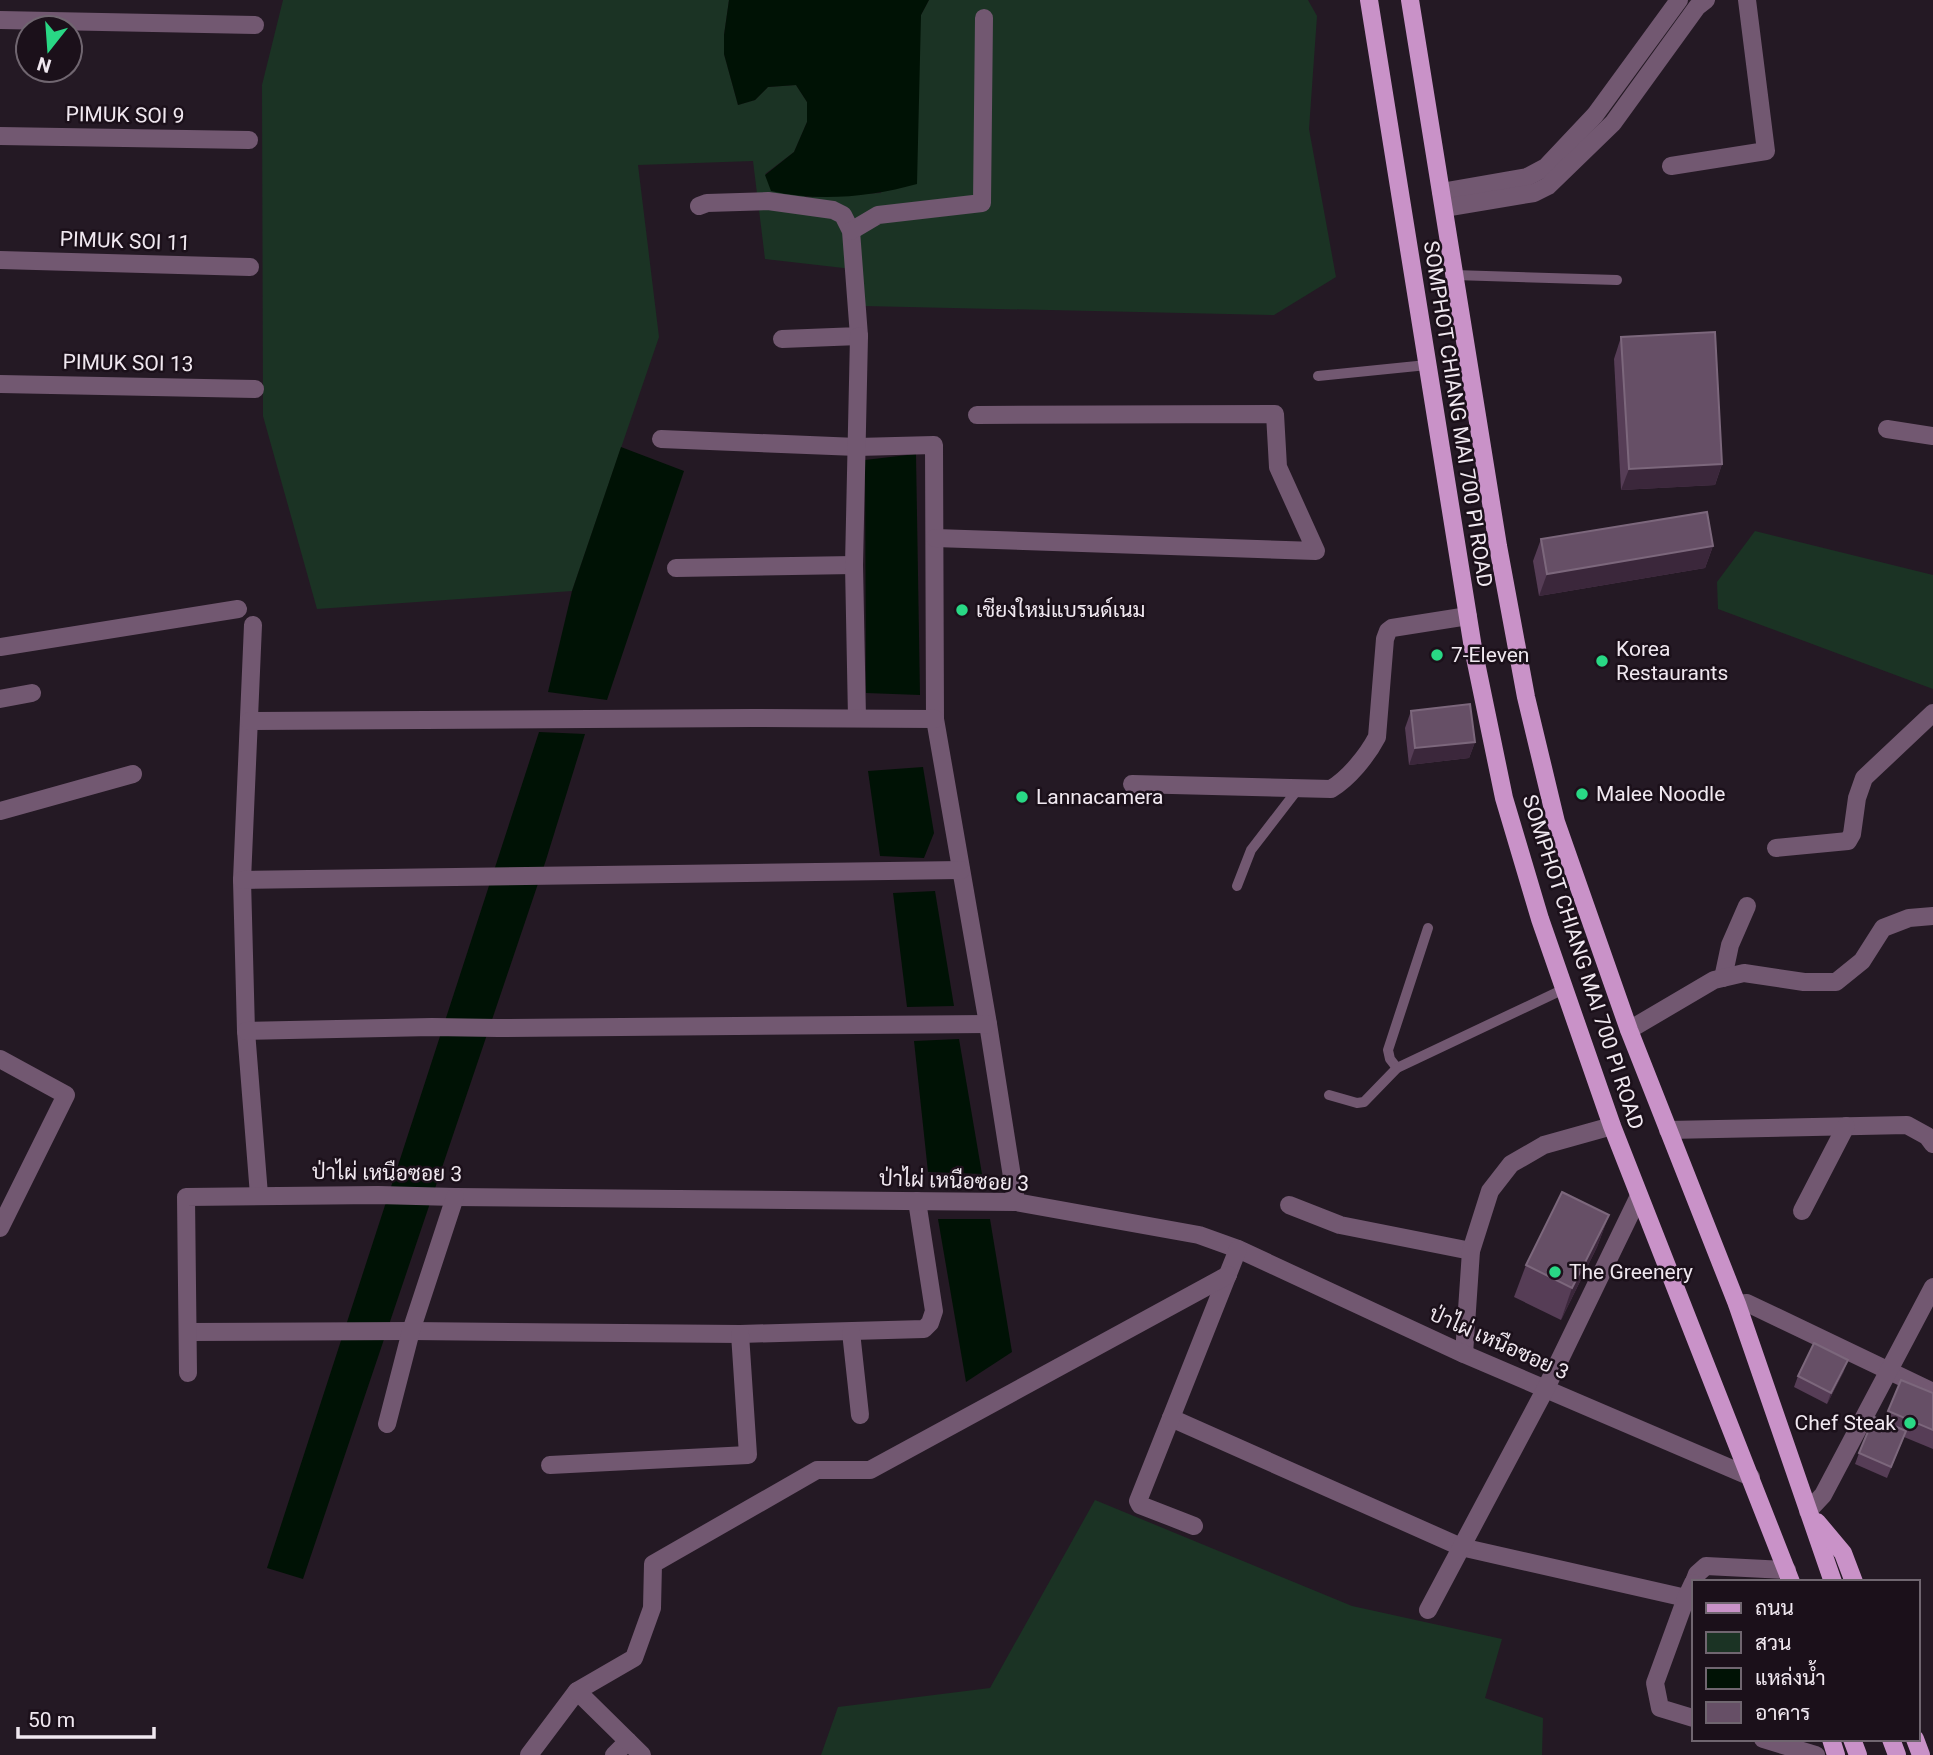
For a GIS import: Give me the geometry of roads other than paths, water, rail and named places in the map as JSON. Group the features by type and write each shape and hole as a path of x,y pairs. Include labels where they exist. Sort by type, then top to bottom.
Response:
{"main road":[{"name":"SOMPHOT CHIANG MAI 700 PI ROAD","path":"1369,0 1468,616 1504,798 1540,919 1612,1126 1789,1576"},
{"name":"SOMPHOT CHIANG MAI 700 PI ROAD","path":"1410,0 1496,533 1526,697 1556,822 1629,1030 1737,1304 1832,1580"},
{"path":"1808,1511 1843,1553 1853,1580"}],"street":[{"path":"1442,200 1527,177 1546,167 1595,115 1679,0"},
{"path":"1442,200 1534,193 1548,186 1613,122 1697,7 1706,0"},
{"path":"1671,166 1766,151 1747,0"},
{"path":"851,231 878,215 982,203 984,18"},
{"path":"0,20 255,25"},
{"name":"PIMUK SOI 9","path":"0,136 249,140"},
{"path":"699,206 707,203 768,201 833,210 843,215 851,231 859,336 854,565 858,718"},
{"name":"PIMUK SOI 11","path":"0,260 250,267"},
{"path":"782,338 859,336"},
{"name":"PIMUK SOI 13","path":"0,384 255,389"},
{"path":"934,538 1316,551 1278,467 1275,414 977,415"},
{"path":"1888,429 1933,436"},
{"path":"661,439 857,447 934,445 935,719 1016,1202"},
{"path":"676,568 854,565"},
{"path":"0,647 238,610"},
{"path":"1132,784 1331,789 1342,782 1377,737 1385,639 1388,631 1392,628 1468,616"},
{"path":"253,625 242,880 246,1031 259,1195"},
{"path":"0,699 32,693"},
{"path":"1776,848 1848,841 1852,834 1857,798 1864,778 1933,713"},
{"path":"249,721 935,719"},
{"path":"0,811 133,774"},
{"path":"242,880 961,870"},
{"path":"1723,978 1730,945 1747,906"},
{"path":"1629,1030 1714,980 1744,973 1804,982 1836,982 1862,961 1883,928 1909,918 1933,916"},
{"path":"246,1031 432,1027 988,1024"},
{"path":"0,1059 66,1095 0,1227"},
{"path":"1668,1130 1907,1125 1927,1136 1933,1144"},
{"path":"1464,1354 1471,1251 1490,1191 1511,1164 1544,1145 1612,1126"},
{"path":"1802,1211 1846,1126"},
{"name":"ป่าไผ่ เหนือซอย 3","path":"188,1332 186,1197 378,1195 1016,1202 1199,1236 1238,1249 1464,1354 1751,1477"},
{"path":"1429,1610 1546,1388 1639,1196"},
{"path":"387,1424 446,1197"},
{"path":"188,1373 188,1332 740,1334 924,1329 930,1323 934,1311 916,1201"},
{"path":"1289,1205 1340,1225 1471,1251"},
{"path":"1194,1526 1139,1505 1138,1501 1238,1249"},
{"path":"529,1755 577,1690 634,1658 652,1608 653,1564 817,1470 870,1470 1228,1275"},
{"path":"1808,1511 1823,1495 1933,1287"},
{"path":"1737,1304 1747,1303 1933,1392"},
{"path":"851,1332 860,1415"},
{"path":"550,1465 748,1455 740,1334"},
{"path":"1171,1418 1461,1547 1691,1587 1655,1683 1660,1708 1692,1718"},
{"path":"1694,1580 1706,1566 1789,1576"},
{"path":"577,1690 642,1755"},
{"path":"614,1755 628,1741"},
{"path":"1767,1741 1792,1752 1816,1755"}],"lane":[{"path":"1454,275 1617,280"},
{"path":"1318,376 1427,365"},
{"path":"1237,886 1251,850 1298,789"},
{"path":"1397,1068 1390,1059 1388,1050 1428,928"},
{"path":"1329,1095 1364,1102 1397,1068 1564,989"}],"water":[{"path":"729,0 929,0 921,15 917,184 881,192 825,197 771,191 765,175 794,152 807,122 807,102 796,85 768,87 755,100 738,105 724,54"},
{"path":"621,447 684,471 607,700 548,692 572,591"},
{"path":"916,454 920,695 866,693 865,460"},
{"path":"539,732 585,734 546,860 303,1579 267,1568"},
{"path":"923,767 934,833 924,858 880,856 868,771"},
{"path":"935,891 954,1006 907,1007 893,893"},
{"path":"959,1039 982,1174 928,1172 914,1041"},
{"path":"938,1219 990,1219 1012,1352 966,1382"}],"place":[{"name":"เชียงใหม่แบรนด์เนม","path":"962,610"},
{"name":"7-Eleven","path":"1437,655"},
{"name":"Korea Restaurants","path":"1602,661"},
{"name":"Malee Noodle","path":"1582,794"},
{"name":"Lannacamera","path":"1022,797"},
{"name":"The Greenery","path":"1555,1272"},
{"name":"Chef Steak","path":"1910,1423"}]}
